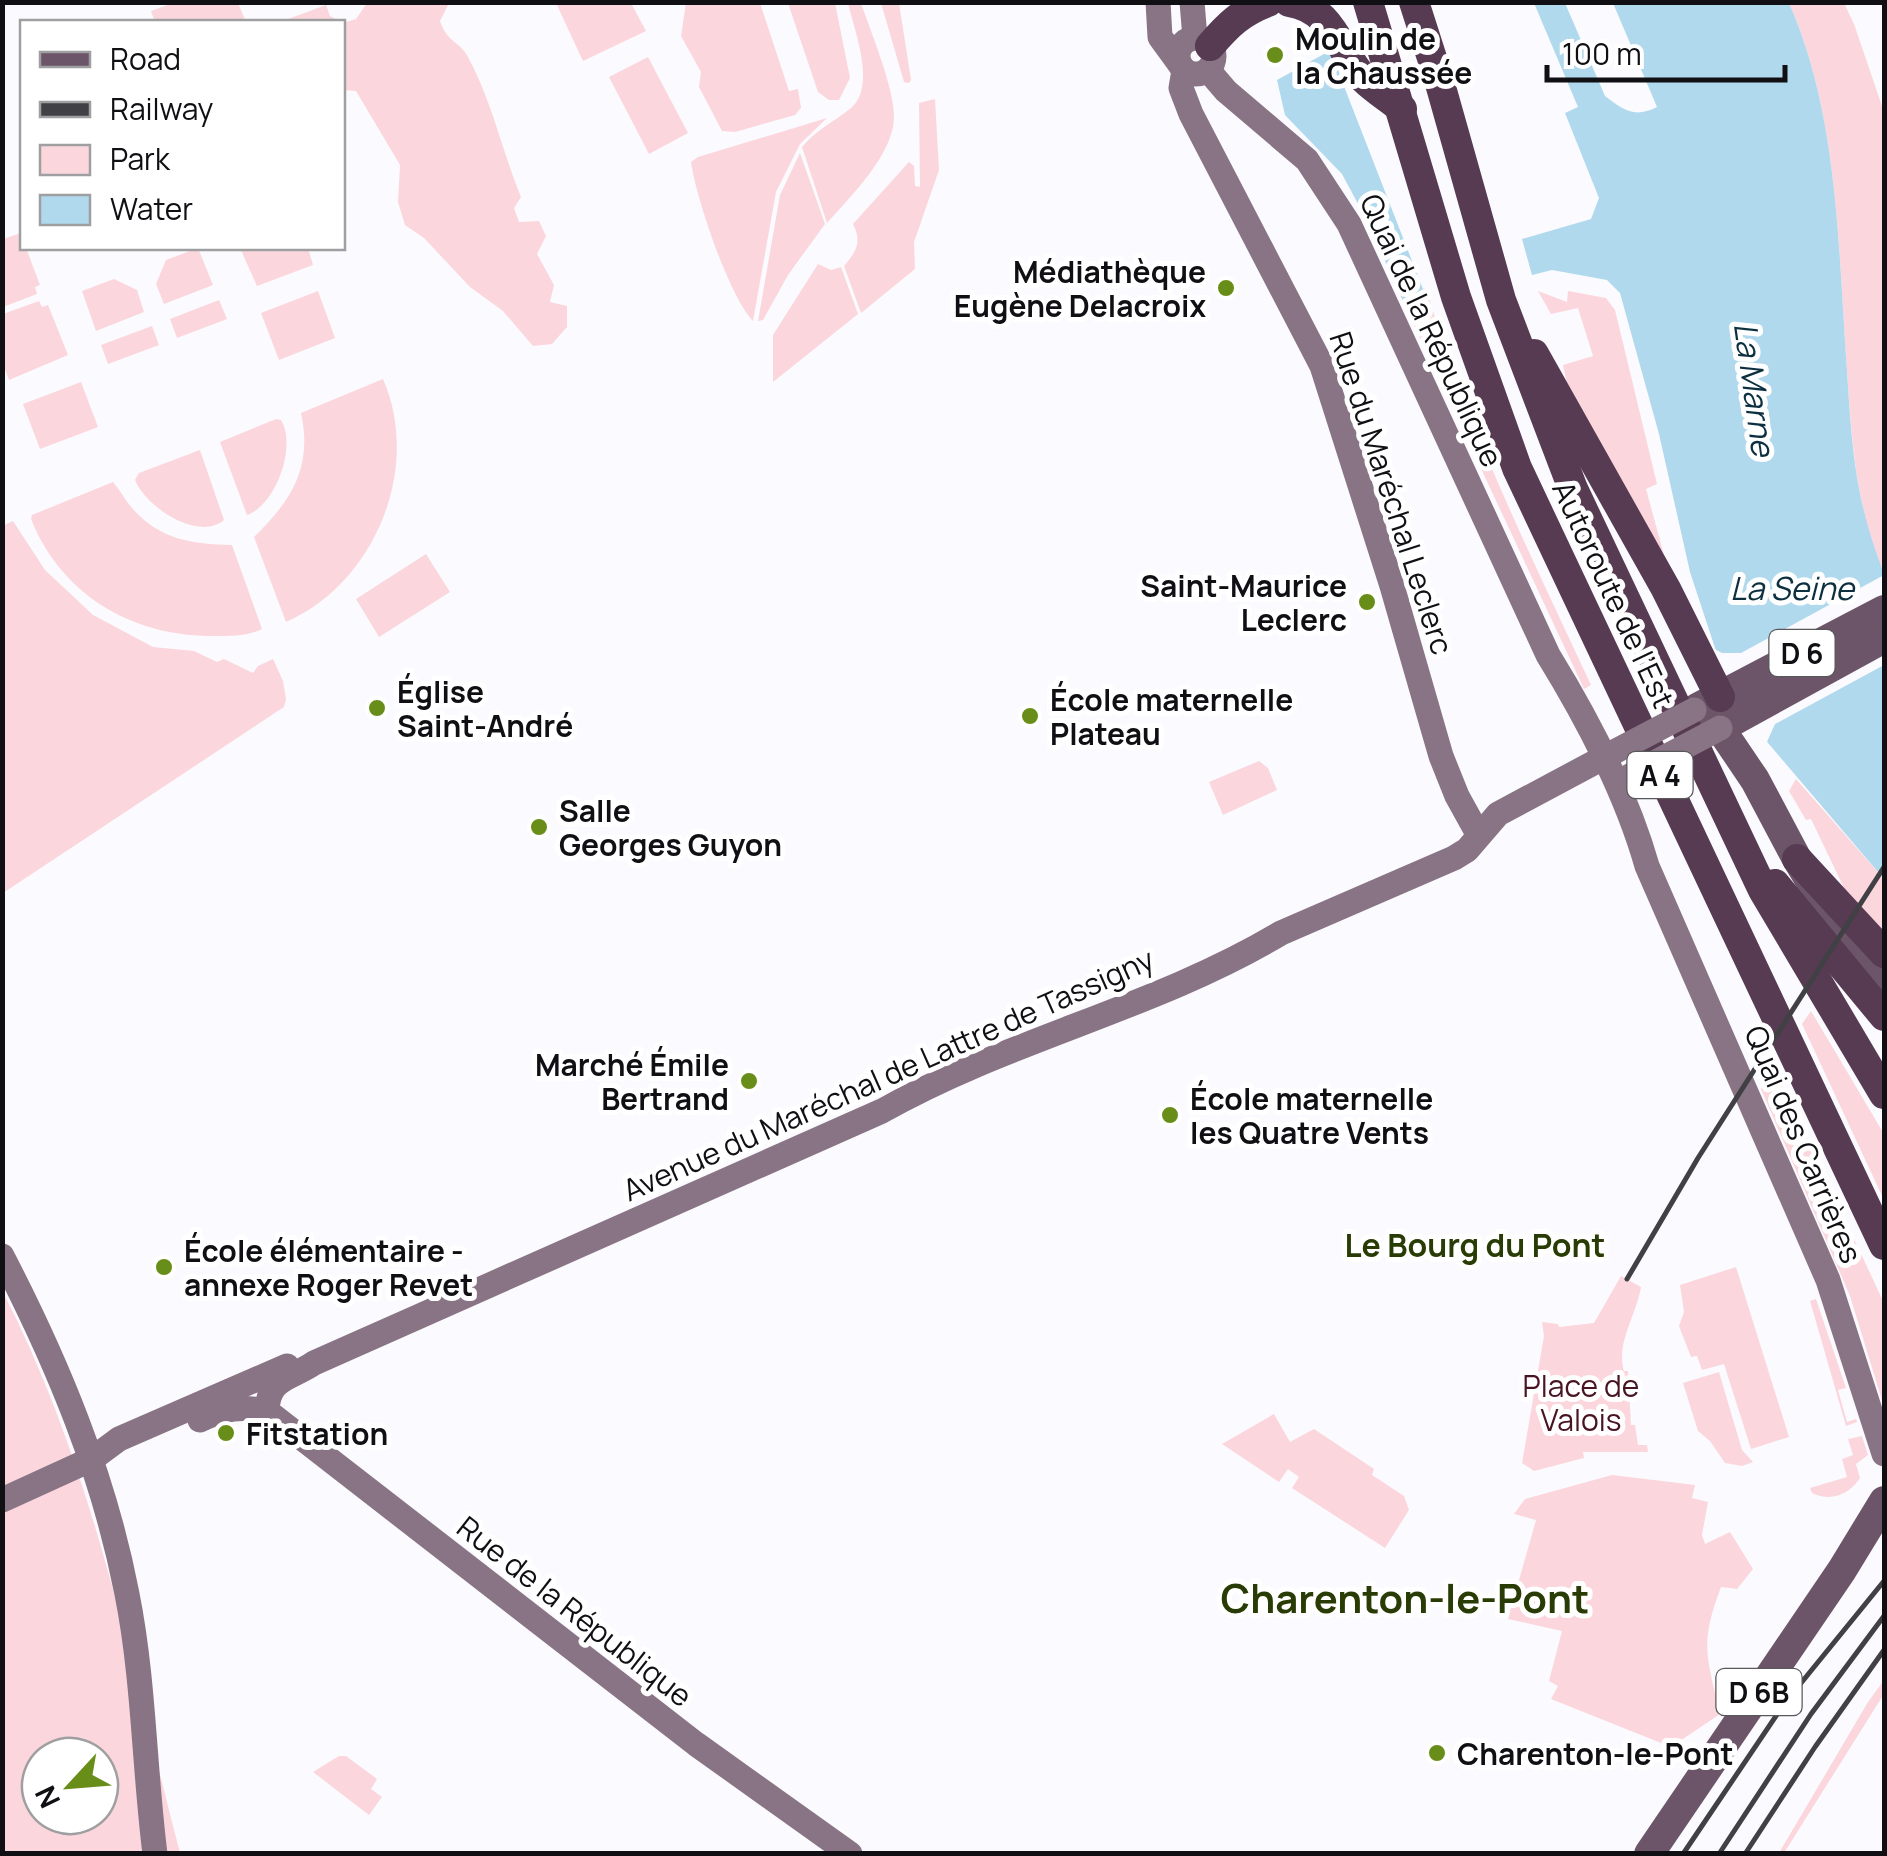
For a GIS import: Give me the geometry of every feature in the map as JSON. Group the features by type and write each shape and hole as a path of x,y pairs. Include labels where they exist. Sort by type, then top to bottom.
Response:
{"highway":[{"path":"1196,54 1220,10 1230,2"},
{"path":"1196,54 1233,19 1268,2"},
{"path":"1289,2 1308,7 1325,19 1363,78 1402,108"},
{"name":"Autoroute de l’Est","path":"1368,2 1456,297 1495,413 1537,516 1884,1245"},
{"name":"Autoroute de l’Est","path":"1414,2 1500,294 1573,489 1740,843 1790,937 1884,1094"},
{"path":"1500,294 1683,623 1717,713"},
{"path":"1740,843 1884,1016"},
{"path":"1796,859 1884,953"}],"main road":[{"name":"Rue du Maréchal Leclerc","path":"1158,2 1160,37 1196,54"},
{"name":"Rue du Maréchal Leclerc","path":"1192,2 1196,54 1181,88 1322,366 1441,756 1478,834"},
{"name":"Quai de la République","path":"1196,54 1226,91 1307,160 1341,211 1548,655 1574,738 1607,771"},
{"name":"D 6","path":"1717,713 1884,610"},
{"name":"D 6","path":"1717,713 1884,638"},
{"name":"Avenue du Maréchal de Lattre de Tassigny","path":"267,1411 274,1385 314,1362 866,1118 925,1088 1063,1028 1123,1008 1281,933 1454,858 1467,850 1498,814 1607,771 1717,713"},
{"path":"1717,713 1796,859 1834,920 1884,982"},
{"name":"Quai des Carrières","path":"1607,771 1634,822 1647,866 1828,1280 1884,1454"},
{"path":"2,1256 78,1419 127,1592 155,1854"},
{"name":"Avenue du Maréchal de Lattre de Tassigny","path":"92,1459 119,1439 260,1376 289,1365 314,1362"},
{"path":"2,1500 92,1459 126,1454 224,1408 246,1406 267,1411"},
{"name":"Rue de la République","path":"267,1411 700,1748 850,1854"},
{"name":"D 6B","path":"1649,1854 1884,1501"}],"green space":[{"path":"173,3 238,3 245,20 154,20 151,11"},
{"path":"367,3 449,3 440,21 446,34 468,57 484,91 521,197 514,208 519,222 539,221 546,236 537,254 554,285 550,302 567,306 567,327 552,344 533,346 503,311 470,287 424,238 405,225 398,202 400,165 356,91 345,90 345,22 356,19"},
{"path":"556,3 631,3 646,31 583,61"},
{"path":"686,3 760,3 789,91 798,89 801,108 795,115 735,132 722,131 699,87 701,72 681,36"},
{"path":"788,3 835,3 850,78 839,100 829,100 818,92"},
{"path":"848,3 861,3 886,76 894,117 879,160 827,223 802,147 859,98 862,57"},
{"path":"881,3 899,3 909,83 904,82"},
{"path":"1789,3 1844,3 1884,112 1884,566 1865,517 1856,470 1827,137 1818,91"},
{"path":"326,5 330,16 337,20 285,20"},
{"path":"648,57 688,133 649,154 609,77"},
{"path":"935,99 939,170 914,242 915,269 861,313 844,266 857,246 853,224 909,162 914,166 915,186 920,187 919,103"},
{"path":"827,118 800,144 776,192 753,321 734,291 715,246 691,162"},
{"path":"800,153 825,224 788,275 763,320 758,321 780,195"},
{"path":"20,233 20,250 27,250 40,285 35,287 37,294 3,307 3,239"},
{"path":"199,250 213,285 164,304 156,284 166,260"},
{"path":"241,250 309,250 313,265 257,286"},
{"path":"818,264 831,270 841,267 858,314 773,382 773,335"},
{"path":"114,279 137,290 144,312 96,331 82,291"},
{"path":"1426,288 1480,440 1591,685 1584,689 1399,293"},
{"path":"318,291 335,338 279,360 261,313"},
{"path":"1538,291 1567,302 1568,291 1606,298 1615,310 1657,484 1646,489 1664,555 1571,403 1563,365 1593,356 1578,308 1551,314"},
{"path":"219,300 227,319 177,338 170,319"},
{"path":"39,301 42,307 48,305 68,355 9,380 3,364 3,314"},
{"path":"152,326 159,345 108,364 101,345"},
{"path":"383,379 394,413 397,449 393,485 382,519 366,551 344,580 317,604 286,622 254,537 279,510 296,482 304,451 301,413"},
{"path":"81,382 98,427 40,449 23,404"},
{"path":"281,420 287,444 281,474 267,500 247,515 220,442"},
{"path":"200,450 224,520 213,526 201,527 174,518 150,501 135,480 139,473"},
{"path":"113,482 143,519 165,534 232,545 262,629 243,635 209,636 152,628 102,605 80,589 44,546 32,515"},
{"path":"13,521 45,570 93,615 153,647 194,651 253,673 273,659 286,699 284,707 3,893 2,526"},
{"path":"426,554 450,592 379,637 356,599"},
{"path":"1259,761 1268,768 1277,790 1223,815 1209,782"},
{"path":"1796,779 1884,879 1884,938 1844,888 1811,819 1806,820 1789,791"},
{"path":"1811,1011 1884,1134 1884,1200 1802,1024"},
{"path":"1774,1068 1884,1303 1884,1407 1850,1296 1761,1089"},
{"path":"1736,1267 1789,1437 1751,1449 1724,1364 1702,1370 1697,1356 1691,1357 1679,1326 1684,1312 1680,1285"},
{"name":"Place de Valois","path":"1621,1276 1641,1287 1624,1341 1622,1361 1624,1371 1628,1371 1631,1425 1635,1425 1638,1445 1647,1445 1648,1452 1583,1452 1584,1458 1534,1471 1522,1463 1544,1336 1542,1322 1559,1327 1594,1323"},
{"path":"3,1292 35,1359 86,1497 180,1853 3,1853"},
{"path":"1816,1299 1846,1388 1838,1390 1847,1422 1857,1422 1846,1426 1810,1301"},
{"path":"1719,1372 1742,1450 1753,1462 1742,1466 1725,1463 1698,1431 1683,1383"},
{"path":"1274,1414 1290,1442 1314,1429 1374,1469 1372,1475 1404,1496 1409,1510 1385,1548 1292,1488 1299,1477 1288,1469 1279,1482 1222,1444"},
{"path":"1862,1436 1868,1455 1856,1464 1860,1478 1856,1484 1832,1497 1812,1493 1810,1488 1847,1477 1842,1459 1853,1455 1848,1439"},
{"path":"1612,1475 1695,1485 1692,1498 1708,1502 1702,1535 1705,1544 1730,1532 1753,1569 1737,1589 1721,1587 1710,1623 1707,1650 1720,1714 1671,1747 1551,1699 1558,1686 1549,1681 1562,1631 1508,1619 1536,1520 1514,1514 1525,1499"},
{"path":"1884,1680 1884,1694 1784,1853 1779,1853 1868,1702"},
{"path":"339,1756 346,1756 377,1779 371,1789 382,1797 369,1815 313,1772"}],"water":[{"name":"La Seine","path":"1534,3 1565,3 1605,96 1623,108 1642,112 1657,107 1613,3 1789,3 1818,91 1827,137 1838,231 1853,449 1867,521 1884,573 1884,879 1768,743 1716,651 1690,572 1659,434 1620,293 1607,280 1552,270 1532,275 1522,239 1591,219 1599,198 1565,113 1578,107"},
{"path":"1333,49 1428,302 1407,309 1342,174 1285,115 1277,80"}],"pier":[{"path":"1884,575 1884,665 1775,724 1766,744 1770,753 1709,646 1722,653 1741,653"}],"railway":[{"path":"1627,1279 1698,1158 1884,867"},
{"path":"1683,1854 1784,1704 1884,1581"},
{"path":"1719,1854 1811,1714 1884,1616"},
{"path":"1745,1854 1884,1650"}],"place":[{"name":"Moulin de la Chaussée","path":"1275,55"},
{"name":"Médiathèque Eugène Delacroix","path":"1226,288"},
{"name":"Saint-Maurice Leclerc","path":"1367,602"},
{"name":"Église Saint-André","path":"377,708"},
{"name":"École maternelle Plateau","path":"1030,716"},
{"name":"Salle Georges Guyon","path":"539,827"},
{"name":"Marché Émile Bertrand","path":"749,1081"},
{"name":"École maternelle les Quatre Vents","path":"1170,1115"},
{"name":"École élémentaire - annexe Roger Revet","path":"164,1267"},
{"name":"Fitstation","path":"226,1433"},
{"name":"Charenton-le-Pont","path":"1437,1753"}],"district":[{"name":"Le Bourg du Pont","path":"1475,1245"},
{"name":"Charenton-le-Pont","path":"1405,1597"}],"water label":[{"name":"La Marne","path":"1755,389"}]}
